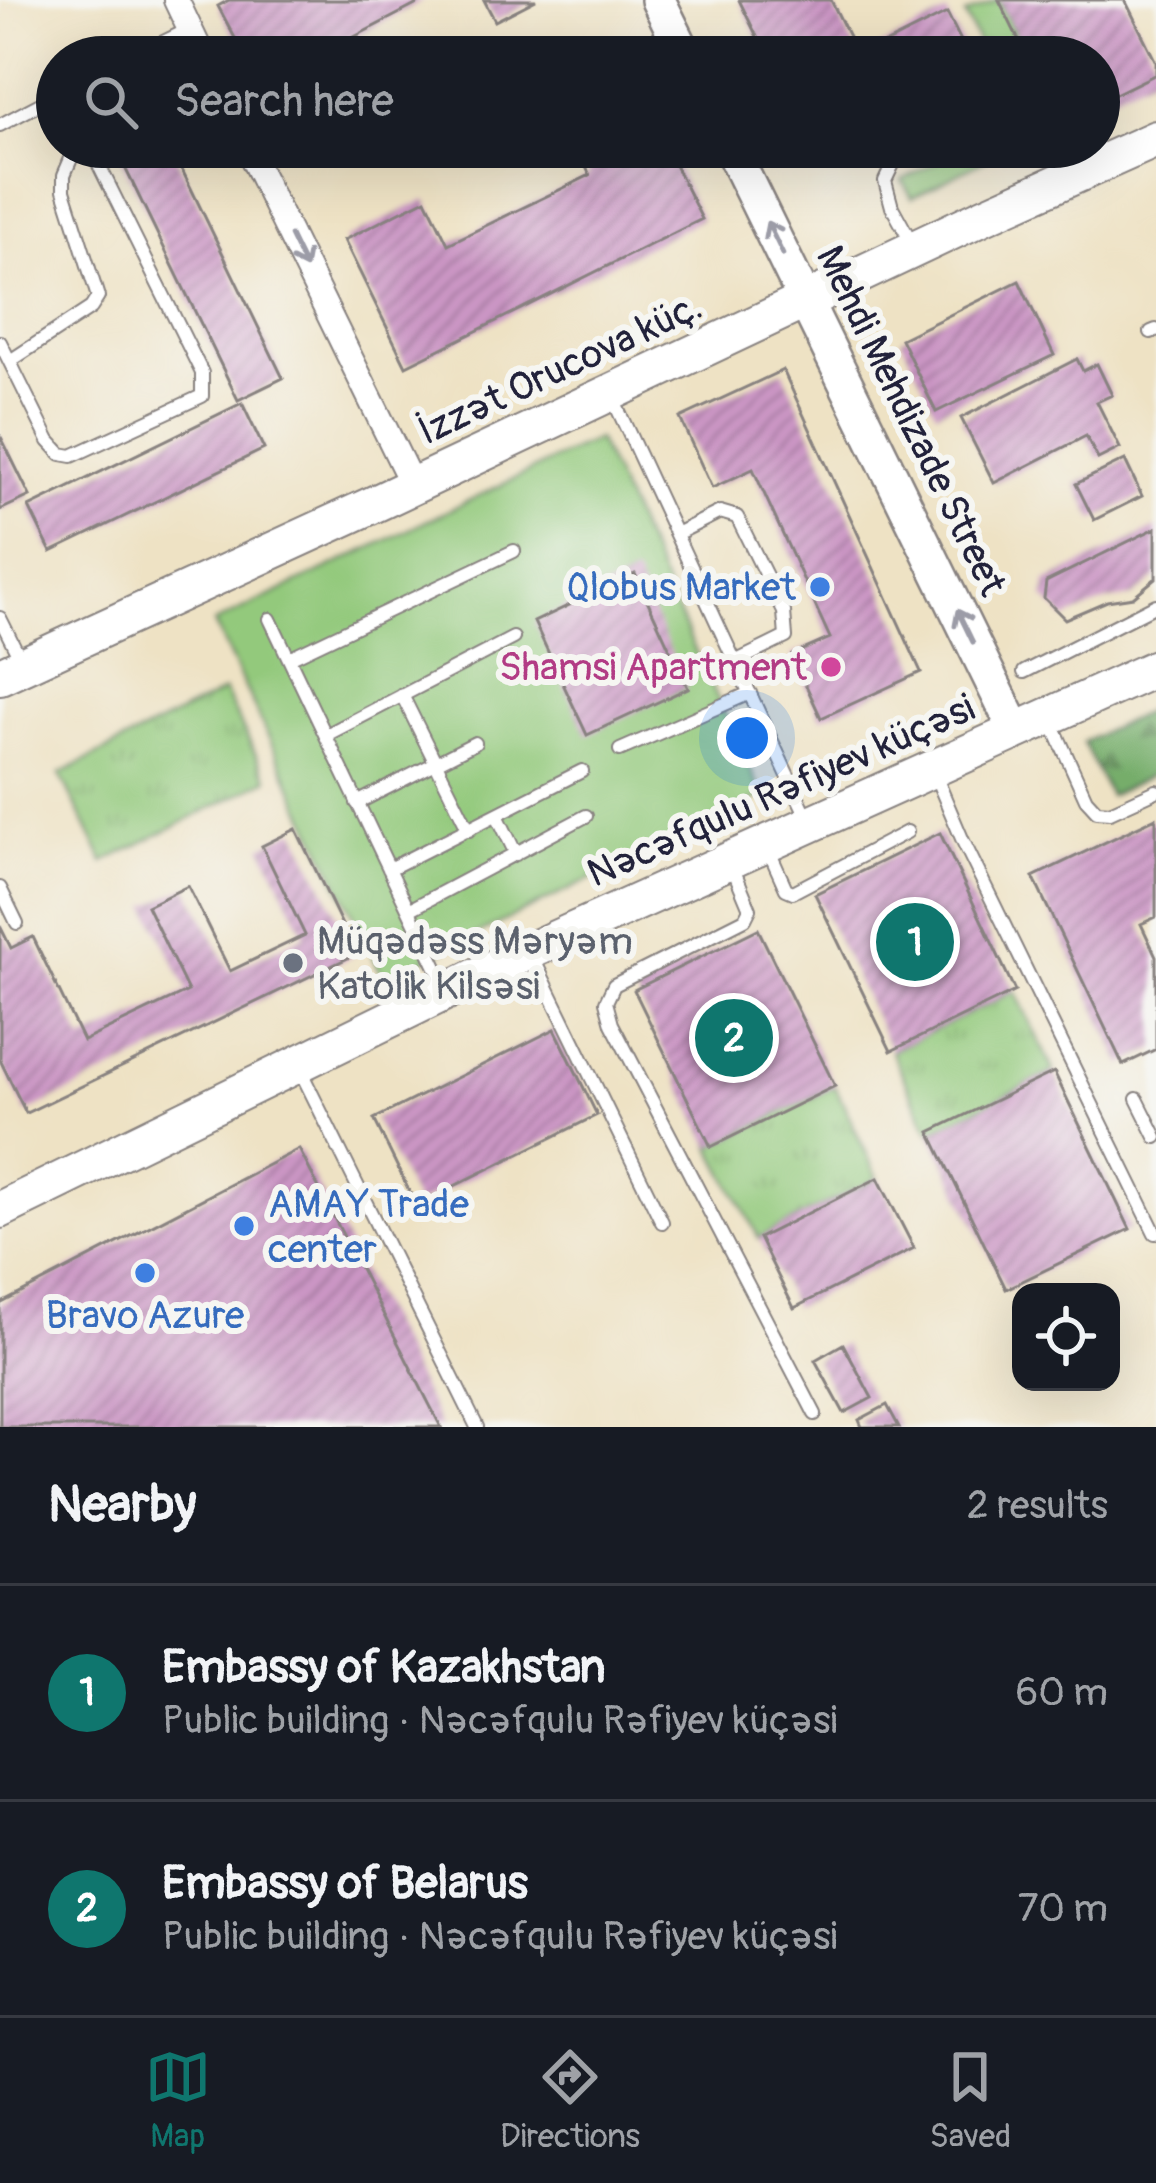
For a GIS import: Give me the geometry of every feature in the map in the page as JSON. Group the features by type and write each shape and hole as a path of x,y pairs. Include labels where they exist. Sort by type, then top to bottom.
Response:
{"main road":[{"name":"İzzət Orucova küç.","path":"1120,155 1156,139"},
{"name":"İzzət Orucova küç.","path":"12,670 1092,168"},
{"name":"Nəcəfqulu Rəfiyev küçəsi","path":"55,1186 529,951 1156,668"},
{"path":"0,1197 55,1186"},
{"path":"0,1210 55,1186"}],"street":[{"path":"176,0 194,36"},
{"path":"658,0 676,36"},
{"path":"257,168 412,486"},
{"name":"Mehdi Mehdizade Street","path":"740,168 805,300 1033,724"}],"lane":[{"path":"174,36 190,28"},
{"path":"0,125 36,106"},
{"path":"10,361 91,308 98,297 64,190 67,168"},
{"path":"0,342 49,441 61,454 72,456 202,396 202,373 100,168"},
{"path":"891,168 885,181 892,207 915,248"},
{"path":"610,393 810,822"},
{"path":"676,533 720,512 737,517 784,612 786,637 735,662"},
{"path":"289,658 514,551"},
{"path":"1024,672 1156,604"},
{"path":"0,618 12,670"},
{"path":"270,619 447,990"},
{"path":"326,735 513,638"},
{"path":"620,750 750,693"},
{"path":"402,695 469,830"},
{"path":"1033,724 1097,811 1110,812 1156,791"},
{"path":"357,803 476,743"},
{"path":"932,768 963,841 1155,1233"},
{"path":"389,869 582,772"},
{"path":"497,815 515,854"},
{"path":"409,910 586,816"},
{"path":"765,843 786,889 793,892 908,832"},
{"path":"730,860 750,909 746,919 614,986 606,1002 611,1024 815,1414"},
{"path":"0,888 16,923"},
{"path":"529,951 662,1222"},
{"path":"297,1064 477,1427"},
{"path":"1137,1099 1156,1137"}],"green space":[{"path":"999,0 1017,36 975,36 965,15"},
{"path":"926,168 969,168 912,197 902,180"},
{"path":"597,439 763,796 384,979 214,623"},
{"path":"224,691 268,779 104,862 60,774"},
{"path":"1156,707 1156,773 1109,796 1083,742"},
{"path":"1015,991 1054,1072 930,1132 891,1051"},
{"path":"835,1086 878,1178 759,1238 711,1147"}],"building":[{"path":"229,0 425,0 356,36 234,36 218,6"},
{"path":"484,0 536,0 495,21"},
{"path":"739,0 831,0 849,36 757,36"},
{"path":"999,0 1125,0 1156,62 1156,74 1120,92 1120,36 1017,36"},
{"path":"947,13 958,36 901,36"},
{"path":"125,168 181,168 283,378 238,400"},
{"path":"586,168 676,168 702,219 406,366 344,240 426,199 448,244 590,175"},
{"path":"1019,281 1054,355 936,412 901,339"},
{"path":"1077,359 1083,371 1097,364 1112,395 1097,402 1120,448 1098,459 1086,436 994,483 961,418"},
{"path":"783,370 921,672 821,718 792,655 830,638 753,469 712,488 680,418"},
{"path":"242,403 264,449 51,552 29,507"},
{"path":"0,435 30,496 0,510"},
{"path":"1125,460 1142,496 1094,520 1076,484"},
{"path":"1156,528 1156,578 1133,597 1107,601 1065,619 1044,598 1046,582"},
{"path":"635,574 688,688 587,735 534,622"},
{"path":"1156,818 1156,917 1141,924 1156,956 1156,1049 1123,1065 1033,877"},
{"name":"Müqədəss Məryəm Katolik Kilsəsi","path":"296,829 356,954 26,1113 0,1060 0,926 11,948 33,937 83,1041 188,991 147,906 188,886 230,971 305,935 262,846"},
{"path":"940,833 1015,991 891,1051 815,894"},
{"path":"758,929 835,1086 711,1147 634,990"},
{"path":"555,1029 597,1115 416,1205 374,1119"},
{"path":"1054,1072 1130,1229 1006,1289 930,1132"},
{"name":"AMAY Trade center","path":"299,1149 441,1427 0,1427 0,1304"},
{"path":"878,1178 914,1248 794,1308 759,1238"},
{"path":"843,1344 872,1398 844,1413 815,1360"},
{"path":"887,1405 899,1427 862,1427 859,1420"}],"place":[{"name":"Qlobus Market","path":"820,587"},
{"name":"Shamsi Apartment","path":"831,667"},
{"name":"Embassy of Kazakhstan","path":"915,942"},
{"name":"Müqədəss Məryəm Katolik Kilsəsi","path":"293,963"},
{"name":"Embassy of Belarus","path":"734,1038"},
{"name":"AMAY Trade center","path":"244,1226"},
{"name":"Bravo Azure","path":"145,1273"}]}
